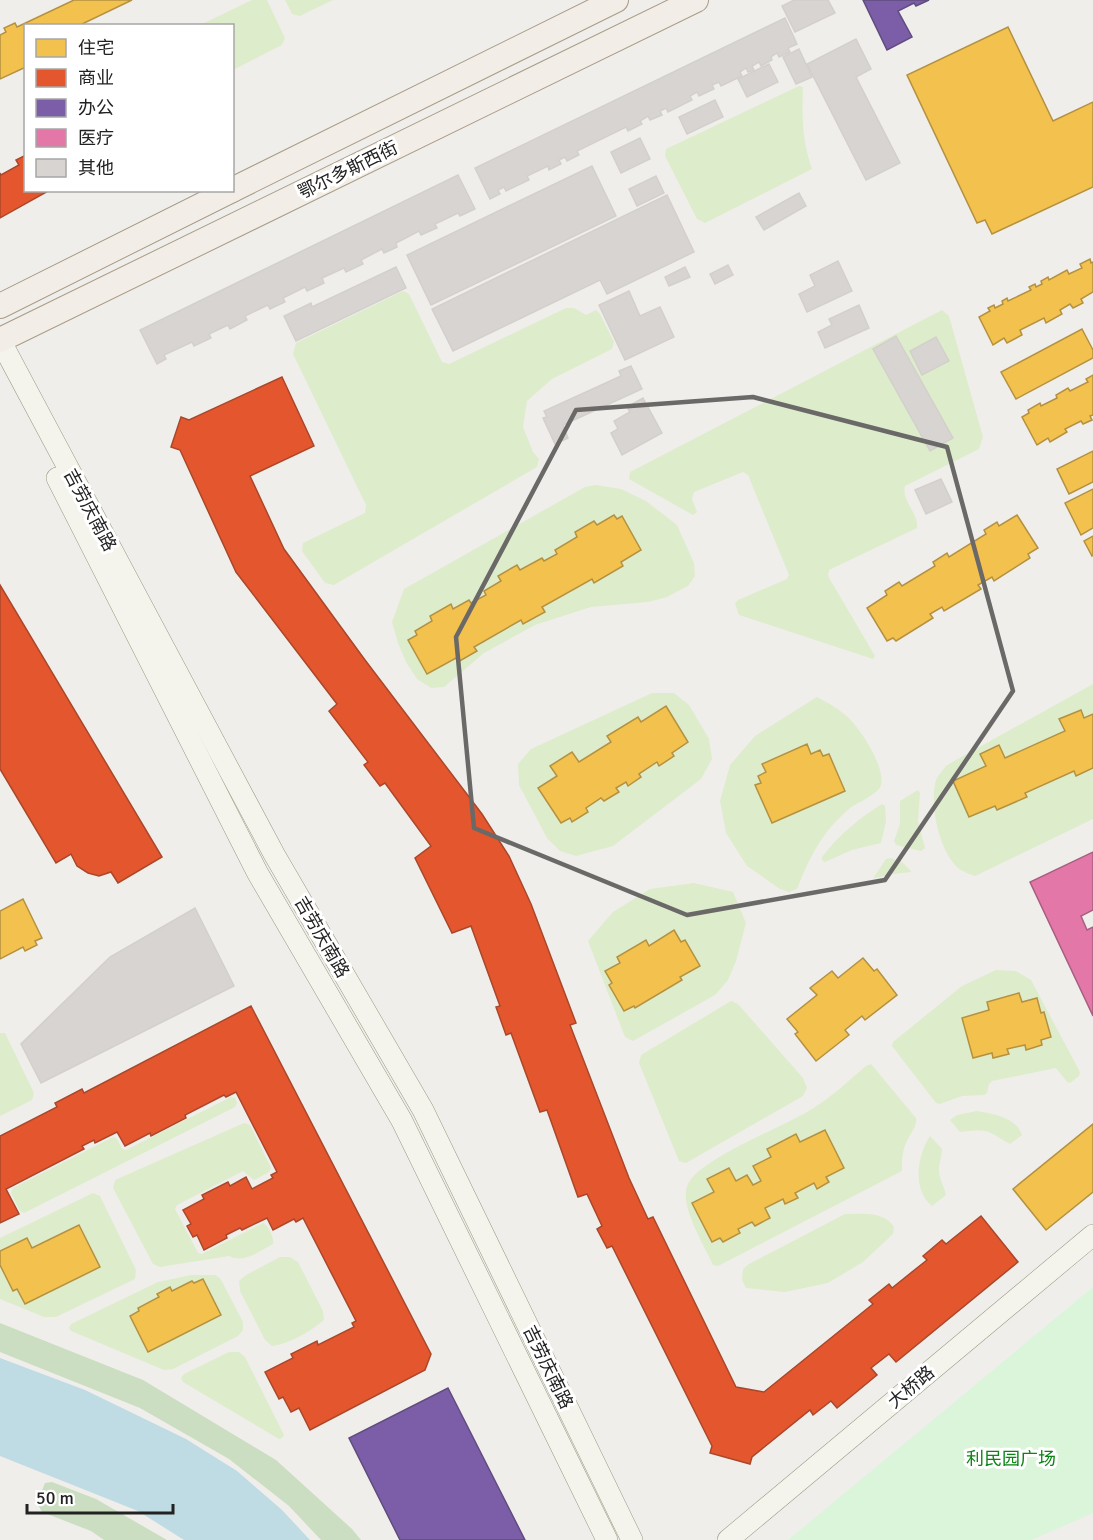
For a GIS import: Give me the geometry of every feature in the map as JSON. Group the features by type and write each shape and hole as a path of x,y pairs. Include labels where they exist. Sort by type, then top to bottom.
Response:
{"main road":[{"name":"鄂尔多斯西街","path":"234,189 616,0"},
{"name":"鄂尔多斯西街","path":"0,340 696,0"},
{"name":"鄂尔多斯西街","path":"0,306 228,192"},
{"name":"吉劳庆南路","path":"0,340 274,854 423,1110 632,1540"},
{"name":"吉劳庆南路","path":"0,365 257,872 402,1121 608,1540"},
{"name":"大桥路","path":"728,1540 1093,1235"}],"highlighted area":[{"path":"753,397 947,447 1013,691 885,880 687,915 474,828 456,637 576,410"}],"green space":[{"path":"252,0 267,0 285,38 282,45 234,69 234,24 202,24"},
{"path":"285,0 333,0 300,16 292,14"},
{"path":"799,86 803,87 803,129 812,169 705,223 697,219 665,156 666,149"},
{"path":"403,291 409,294 442,362 449,364 566,308 574,308 586,315 596,310 614,342 612,349 552,379 527,401 523,427 533,452 539,459 537,467 334,585 325,583 302,551 303,543 365,513 366,505 293,354 296,343"},
{"path":"942,310 949,316 983,437 979,449 905,486 905,497 915,517 917,528 829,570 828,576 875,656 873,659 739,615 735,604 738,600 787,579 789,575 748,475 743,472 694,492 692,499 697,512 693,515 629,479 630,472"},
{"path":"596,485 621,489 646,501 677,525 694,563 695,576 688,586 667,597 648,602 591,607 535,625 484,653 444,687 431,688 417,679 406,662 392,622 404,589 585,487"},
{"path":"1093,684 1093,819 975,876 958,868 951,860 937,827 934,790 940,774 947,765"},
{"path":"652,693 674,693 689,705 709,739 712,759 701,779 613,846 576,856 560,851 547,838 519,785 518,764 531,749"},
{"path":"817,697 850,719 863,736 875,757 881,785 872,795 849,809 831,827 812,855 797,889 789,892 780,889 747,866 726,833 720,801 730,765 755,736"},
{"path":"918,790 920,793 918,821 925,848 921,851 896,845 894,841 900,824 900,801"},
{"path":"882,804 885,806 886,821 881,843 852,850 825,862 822,860 828,849 842,835"},
{"path":"886,859 902,862 911,872 875,878"},
{"path":"694,883 733,892 746,923 736,961 728,980 715,995 633,1041 625,1037 588,941 613,912 650,889"},
{"path":"996,970 1016,971 1031,980 1080,1072 1079,1076 1070,1083 1067,1082 1056,1068 992,1081 984,1095 962,1096 940,1104 936,1103 892,1046 893,1042 962,986"},
{"path":"731,1001 738,1004 803,1078 807,1088 803,1096 686,1163 679,1161 639,1063 641,1055"},
{"path":"0,1033 5,1033 34,1093 32,1100 0,1116"},
{"path":"871,1064 916,1118 915,1127 904,1148 902,1171 718,1266 713,1265 689,1213 686,1202 688,1184 709,1163 812,1109"},
{"path":"231,1097 235,1098 237,1103 235,1107 24,1213 20,1211 11,1193 13,1188 113,1137 117,1139 122,1149 126,1150"},
{"path":"977,1111 1009,1120 1015,1124 1022,1135 1010,1144 987,1132 960,1132 950,1120 957,1115"},
{"path":"244,1123 250,1125 271,1168 269,1172 254,1180 243,1171 177,1205 175,1209 198,1253 202,1254 263,1223 271,1232 273,1244 246,1258 229,1256 160,1267 153,1264 113,1188 115,1180"},
{"path":"930,1136 942,1149 939,1173 946,1195 932,1206 921,1191 919,1182 922,1153"},
{"path":"93,1193 100,1196 136,1270 135,1279 56,1317 44,1317 0,1299 0,1238"},
{"path":"845,1214 873,1214 885,1218 894,1227 893,1234 863,1262 828,1283 785,1292 746,1288 742,1280 743,1269 749,1264"},
{"path":"280,1257 290,1257 298,1262 323,1311 324,1320 299,1337 272,1346 265,1340 240,1291 239,1281"},
{"path":"191,1275 215,1275 220,1278 243,1322 243,1330 238,1336 173,1369 164,1370 71,1331 69,1328 71,1324 158,1282"},
{"name":"利民园广场","path":"1093,1287 1093,1513 1032,1540 788,1540"},
{"path":"0,1323 143,1380 276,1460 352,1529 361,1540 321,1540 289,1506 229,1459 140,1408 0,1352"},
{"path":"229,1352 239,1352 245,1357 284,1435 282,1438 279,1439 183,1382 181,1378 184,1374"},
{"path":"52,1482 96,1499 167,1540 104,1540 91,1531 42,1512 37,1503 45,1483"}],"water":[{"path":"0,1358 85,1390 186,1439 237,1471 282,1510 310,1540 184,1540 138,1511 0,1456"}],"building: 住宅":[{"path":"74,0 132,0 82,24 24,24 24,68 0,79 0,35 6,32 4,28 15,23 17,27"},
{"path":"1008,27 1053,121 1093,102 1093,187 992,234 985,220 977,223 907,75"},
{"path":"1090,259 1091,263 1093,262 1093,292 1081,299 1083,303 1073,308 1070,304 1060,310 1062,314 1046,323 1044,318 1020,330 1022,335 1007,343 1004,338 993,345 979,317 990,311 988,308 994,305 995,308 1003,304 1002,301 1007,298 1008,301 1031,290 1029,287 1042,284 1041,281 1048,277 1049,280 1067,270 1069,274 1082,268 1080,264"},
{"path":"1082,329 1093,350 1093,358 1016,399 1001,372"},
{"path":"1093,375 1093,415 1090,416 1092,420 1083,424 1081,421 1065,429 1067,432 1050,442 1048,438 1037,445 1022,417 1029,413 1028,410 1040,403 1041,406 1057,398 1056,395 1068,388 1070,391 1088,382 1086,379"},
{"path":"1093,451 1093,482 1069,494 1057,469"},
{"path":"1093,489 1093,528 1081,535 1065,503"},
{"path":"614,515 617,519 622,516 641,550 621,562 623,566 594,583 592,579 542,607 545,612 523,624 521,620 474,647 477,651 458,662 456,658 427,674 408,640 417,635 415,631 432,621 430,616 451,604 453,609 469,600 471,603 486,595 484,591 501,581 498,576 517,565 520,570 542,558 544,561 557,554 555,550 577,537 575,532 594,521 597,525"},
{"path":"1017,515 1038,548 1028,554 1030,558 994,581 992,577 978,585 981,589 944,611 942,607 930,614 933,618 896,641 893,638 887,641 867,608 887,595 885,591 899,582 902,586 935,566 933,562 947,553 949,557 986,534 984,530 997,522 999,526"},
{"path":"1093,536 1093,555 1092,556 1084,541"},
{"path":"666,706 688,742 672,753 674,756 659,766 657,762 639,774 641,777 628,786 626,782 616,788 619,792 604,801 601,798 586,808 588,812 572,822 570,818 561,823 538,788 557,776 550,766 572,752 579,762 611,742 607,736 638,717 641,722"},
{"path":"1081,710 1084,718 1093,714 1093,768 1076,776 1074,771 1025,793 1027,797 997,810 995,806 969,817 953,781 986,766 980,754 999,745 1005,758 1065,731 1059,719"},
{"path":"807,744 811,754 820,750 823,756 829,754 845,791 772,823 755,785 761,783 758,776 766,772 762,764"},
{"path":"23,899 42,938 35,941 37,945 25,951 23,947 0,959 0,911"},
{"path":"674,930 681,942 685,940 700,966 680,977 682,980 635,1008 634,1006 624,1011 609,985 612,983 605,971 620,963 617,957 646,940 649,946"},
{"path":"863,958 874,971 877,969 897,995 865,1020 862,1016 845,1030 849,1035 816,1061 795,1034 798,1032 787,1019 817,995 810,988 832,971 838,978"},
{"path":"1019,993 1022,1002 1037,998 1041,1013 1044,1012 1051,1037 1041,1040 1042,1045 1026,1050 1025,1045 1007,1049 1009,1054 993,1058 992,1053 973,1058 962,1018 989,1010 987,1002"},
{"path":"1093,1124 1093,1192 1046,1230 1013,1189"},
{"path":"825,1130 844,1168 826,1177 829,1182 817,1189 814,1183 795,1193 798,1198 785,1204 783,1199 765,1208 770,1218 755,1226 752,1222 738,1229 740,1233 723,1242 720,1238 712,1242 692,1203 714,1192 707,1179 729,1168 736,1181 747,1175 753,1185 761,1181 753,1166 771,1157 767,1149 796,1134 800,1142"},
{"path":"79,1225 100,1267 25,1304 17,1289 13,1291 0,1265 0,1251 27,1238 32,1248"},
{"path":"203,1279 221,1315 148,1352 130,1316 139,1311 138,1308 159,1297 157,1294 170,1287 172,1291 192,1281 194,1283"}],"building: 商业":[{"path":"24,156 24,192 46,192 0,218 0,173 1,175 19,165 16,160"},
{"path":"282,377 314,446 250,476 284,549 482,814 509,856 531,904 576,1023 570,1025 629,1178 648,1219 653,1217 736,1387 764,1392 873,1304 869,1300 889,1284 892,1288 927,1260 923,1256 942,1240 946,1244 981,1216 1018,1262 896,1362 889,1354 871,1368 877,1375 837,1408 831,1401 813,1415 810,1410 752,1457 750,1464 710,1453 712,1446 612,1246 607,1248 597,1229 602,1226 587,1194 578,1197 547,1110 540,1112 511,1033 506,1035 496,1007 500,1006 471,926 452,933 415,858 431,846 385,783 380,786 364,765 368,762 329,711 337,704 236,572 180,450 171,447 181,417 189,420"},
{"path":"0,585 162,857 118,883 111,872 99,876 88,873 77,866 71,854 56,863 0,769"},
{"path":"251,1006 431,1354 425,1370 310,1430 299,1408 291,1412 283,1397 279,1399 265,1372 293,1358 291,1354 317,1341 318,1345 354,1327 352,1323 356,1321 303,1218 296,1222 294,1219 273,1230 267,1218 226,1235 227,1238 204,1250 197,1235 193,1237 187,1226 191,1224 183,1210 204,1199 202,1195 228,1182 230,1186 246,1177 252,1189 273,1178 271,1175 277,1172 236,1092 226,1097 224,1095 185,1115 186,1118 125,1146 117,1132 95,1143 94,1140 82,1146 84,1149 6,1189 19,1214 0,1223 0,1136 57,1107 55,1103 82,1089 84,1093"}],"building: 办公":[{"path":"863,0 929,0 916,6 914,3 898,11 912,37 887,50"},
{"path":"448,1388 525,1540 400,1540 349,1438"}],"building: 医疗":[{"path":"1093,852 1093,910 1081,916 1087,930 1093,927 1093,1016 1030,882"}],"building: 其他":[{"path":"794,0 828,0 835,13 795,32 782,6"},
{"path":"785,18 797,44 788,48 790,52 779,57 777,53 771,57 772,60 761,66 759,62 752,66 754,70 748,72 746,68 740,72 742,76 721,86 719,82 712,85 714,89 699,96 697,92 690,96 692,100 668,112 666,108 660,111 662,115 650,120 648,116 640,121 642,124 628,131 626,127 577,151 579,155 567,161 565,157 559,160 561,164 549,170 548,166 527,176 529,180 506,191 504,187 498,190 500,194 490,199 475,168"},
{"path":"856,39 871,69 856,77 900,163 866,180 807,64"},
{"path":"799,49 812,77 796,84 783,57"},
{"path":"769,64 778,82 747,97 738,79"},
{"path":"715,100 723,117 687,134 679,117"},
{"path":"640,138 650,159 621,173 611,152"},
{"path":"592,166 616,216 431,305 407,255"},
{"path":"458,175 475,209 460,216 458,213 435,224 437,228 421,235 419,231 396,243 397,247 384,253 382,249 361,260 363,264 346,272 344,268 322,278 324,283 307,291 305,287 283,298 285,302 270,309 268,305 245,316 247,320 230,329 228,325 209,334 211,338 194,346 192,342 164,355 166,359 157,364 140,330"},
{"path":"656,176 664,193 637,206 629,189"},
{"path":"799,193 806,206 764,230 756,217"},
{"path":"667,195 694,252 607,294 600,280 453,351 432,309"},
{"path":"838,261 852,291 807,312 799,294 815,286 810,275"},
{"path":"728,265 733,275 715,284 710,274"},
{"path":"396,267 406,288 296,341 284,316 311,303 312,307"},
{"path":"685,267 690,277 669,286 665,277"},
{"path":"629,291 640,316 660,307 674,337 625,360 599,305"},
{"path":"859,305 869,328 825,348 818,332 832,325 829,319"},
{"path":"896,336 953,438 930,451 873,349"},
{"path":"936,337 949,361 922,375 910,351"},
{"path":"631,366 642,389 563,425 568,438 555,444 543,418 547,417 544,411 621,376 619,371"},
{"path":"643,398 662,433 622,455 611,433 618,429 614,421 630,412 627,407"},
{"path":"941,479 952,502 926,514 915,490"},
{"path":"195,908 234,986 41,1083 21,1044 110,957"}]}
